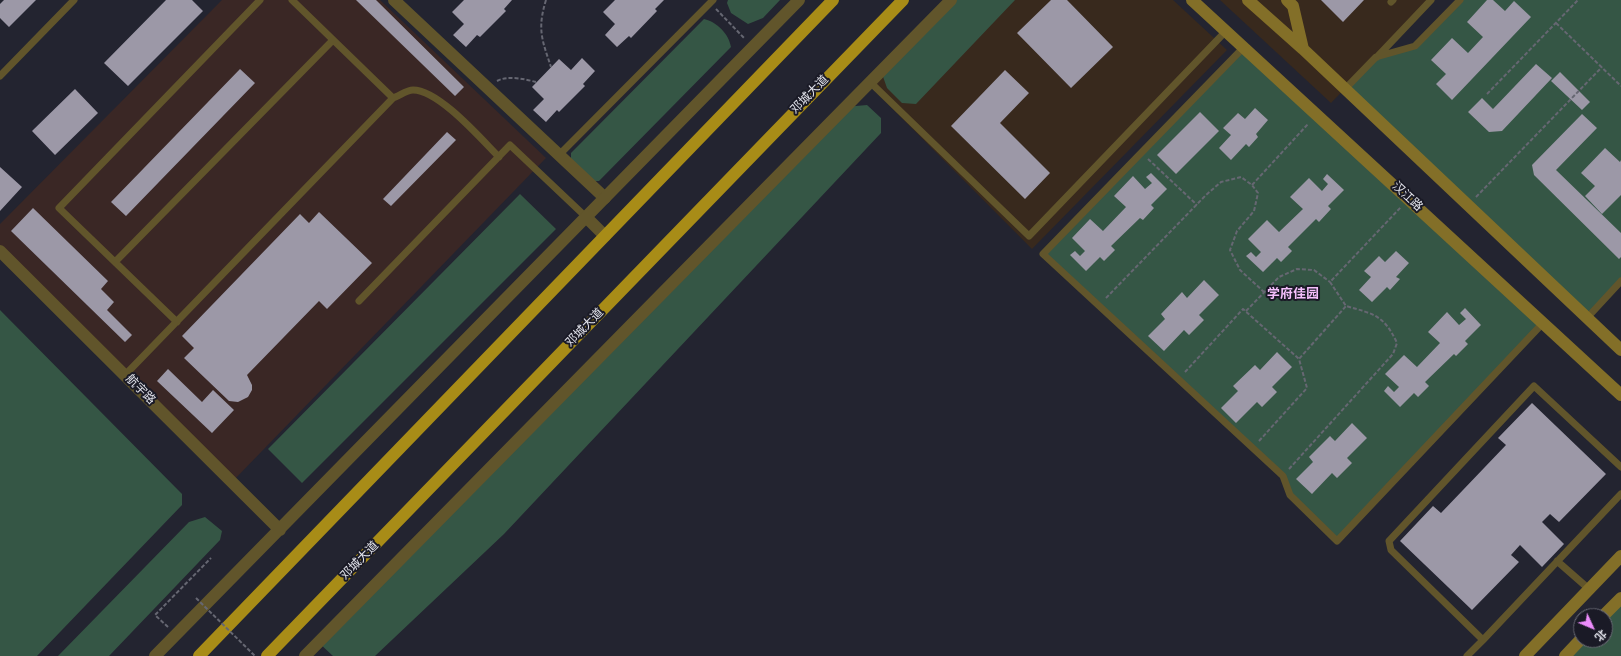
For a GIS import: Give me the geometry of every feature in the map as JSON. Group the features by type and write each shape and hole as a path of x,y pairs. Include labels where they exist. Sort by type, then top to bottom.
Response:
{"highway":[{"path":"200,656 833,0"},
{"name":"邓城大道","path":"267,656 903,0"}],"main road":[{"name":"汉江路","path":"1192,0 1621,395"},
{"path":"1248,0 1303,49 1621,350"},
{"path":"1287,0 1293,6 1303,49"},
{"path":"1525,656 1621,556"},
{"path":"1611,608 1621,598"},
{"path":"1565,656 1573,648"}],"street":[{"path":"394,0 605,198"},
{"path":"155,656 799,0"},
{"path":"305,656 951,0"},
{"path":"586,217 606,236"},
{"name":"航宇路","path":"0,251 280,530"}],"lane":[{"path":"0,76 74,0"},
{"path":"177,322 59,208 260,0"},
{"path":"292,0 393,98"},
{"path":"1345,89 1431,0"},
{"path":"1376,57 1415,46 1460,0"},
{"path":"560,155 711,2"},
{"path":"870,82 1029,236 1226,32"},
{"path":"115,262 333,40"},
{"path":"1244,47 1043,254 1283,476 1290,495 1337,541 1543,323"},
{"path":"125,376 393,98 412,90 427,93 442,101 499,157"},
{"path":"358,301 510,145 586,217"},
{"path":"1587,318 1621,281"},
{"path":"1483,640 1391,550 1389,541 1534,386 1621,467"},
{"path":"1467,656 1621,494"},
{"path":"1557,561 1589,589"}],"path":[{"path":"546,0 541,16 541,36 551,67"},
{"path":"1487,94 1578,0"},
{"path":"711,2 752,47"},
{"path":"1556,23 1621,86"},
{"path":"1468,206 1602,67"},
{"path":"487,87 501,79 521,78 536,82"},
{"path":"1252,185 1317,114"},
{"path":"1142,153 1196,205"},
{"path":"1099,306 1196,205 1222,182 1240,177 1252,185 1258,193 1254,211 1237,231 1230,250 1240,270 1264,292"},
{"path":"1330,282 1409,199"},
{"path":"1246,311 1279,277 1297,269 1314,270 1330,282 1346,306 1375,315 1390,328 1397,343 1393,354 1283,476"},
{"path":"1299,359 1346,306"},
{"path":"1178,379 1243,309 1299,359 1307,388 1252,448"},
{"path":"173,622 168,627 155,615 212,558"},
{"path":"192,603 196,598 255,656"}],"shaded area":[{"path":"222,0 380,0 546,158 232,482 0,251 0,224"},
{"path":"951,0 1173,0 1227,50 1032,249 868,84"},
{"path":"1220,0 1431,0 1331,103"}],"green space":[{"path":"728,0 780,0 763,18 748,24 731,13 727,3"},
{"path":"951,0 1015,0 916,104 902,103 887,88 881,71"},
{"path":"1459,0 1621,0 1621,281 1587,318 1345,89 1376,57 1415,46"},
{"path":"704,19 722,29 730,42 731,47 599,181 592,181 571,160 571,153"},
{"path":"1244,47 1543,323 1337,541 1290,495 1283,476 1043,254"},
{"path":"867,105 881,118 881,133 504,534 375,656 333,656 318,642 845,107"},
{"path":"520,194 556,229 302,483 268,449"},
{"path":"0,310 182,494 182,505 37,656 0,656"},
{"path":"205,517 222,531 220,540 109,656 58,656 189,522"},
{"path":"1621,598 1621,656 1565,656 1573,648 1613,648 1612,608"}],"building":[{"path":"4,0 36,0 9,27 0,18 0,4"},
{"path":"166,0 192,0 203,11 128,86 104,63"},
{"path":"356,0 376,0 464,87 455,96"},
{"path":"464,0 512,0 504,9 506,11 480,37 477,35 466,47 453,35 464,24 452,12"},
{"path":"615,0 664,0 655,9 657,11 631,38 629,36 617,47 605,35 615,24 603,12"},
{"path":"1051,0 1067,0 1113,47 1071,88 1017,33"},
{"path":"1321,0 1364,0 1343,22"},
{"path":"1487,0 1493,0 1505,11 1514,1 1531,17 1452,100 1436,84 1446,74 1431,60 1452,38 1468,53 1483,37 1467,22"},
{"path":"582,58 595,71 583,84 585,86 559,112 557,110 546,122 533,110 544,99 532,87 559,59 571,70"},
{"path":"1536,64 1552,78 1502,131 1489,132 1468,112 1482,98 1493,109"},
{"path":"240,69 255,83 126,216 111,202"},
{"path":"1005,70 1029,93 1000,123 1050,173 1025,199 951,126"},
{"path":"1560,72 1590,102 1582,110 1551,81"},
{"path":"75,89 98,113 55,155 32,131"},
{"path":"1255,108 1268,120 1256,134 1258,137 1249,147 1246,144 1231,160 1219,148 1231,135 1223,128 1238,113 1245,119"},
{"path":"1200,112 1219,131 1176,174 1157,155"},
{"path":"1582,114 1597,128 1556,170 1621,233 1621,257 1619,259 1534,175 1532,165"},
{"path":"447,132 456,140 391,206 383,199"},
{"path":"1605,148 1620,162 1621,160 1621,195 1602,214 1585,196 1595,186 1581,173"},
{"path":"0,167 22,187 0,211"},
{"path":"1151,173 1167,189 1151,205 1154,208 1143,220 1140,218 1111,246 1115,250 1104,261 1100,257 1086,271 1070,255 1075,251 1080,256 1085,251 1072,238 1090,219 1103,231 1126,207 1114,196 1133,176 1145,189 1152,183 1146,177"},
{"path":"1327,174 1344,190 1328,206 1331,209 1319,222 1316,219 1288,247 1292,251 1281,262 1277,258 1263,272 1246,256 1251,252 1256,257 1261,252 1248,239 1267,220 1279,232 1303,209 1290,197 1309,178 1322,191 1328,184 1323,179"},
{"path":"33,208 108,281 101,289 114,302 107,310 132,335 125,342 11,231"},
{"path":"319,212 372,263 327,309 319,301 247,375 252,385 252,390 248,397 238,402 229,401 184,358 194,348 182,336 300,214 309,223"},
{"path":"1396,251 1409,263 1396,277 1400,279 1390,290 1387,287 1372,302 1359,290 1371,277 1364,271 1379,256 1385,262"},
{"path":"1204,280 1219,295 1199,315 1204,320 1189,335 1184,330 1164,351 1148,336 1165,319 1161,314 1182,292 1187,298"},
{"path":"1465,308 1481,325 1465,341 1468,344 1456,356 1454,354 1425,382 1429,386 1418,397 1414,393 1400,407 1384,391 1388,386 1394,392 1399,387 1385,374 1404,355 1417,367 1440,343 1428,332 1447,312 1459,325 1466,319 1460,313"},
{"path":"1277,352 1292,367 1272,387 1277,392 1262,407 1257,402 1236,423 1221,408 1238,391 1233,386 1255,365 1260,370"},
{"path":"168,369 202,402 213,390 234,410 212,433 157,381"},
{"path":"1532,403 1606,474 1559,522 1550,514 1542,522 1564,544 1542,567 1520,545 1511,555 1519,562 1472,610 1400,541 1433,506 1441,513 1506,445 1498,438"},
{"path":"1352,423 1367,438 1347,458 1352,463 1337,478 1332,473 1312,494 1296,479 1313,462 1309,457 1330,436 1335,441"}],"district":[{"name":"学府佳园","path":"1293,295"}]}
